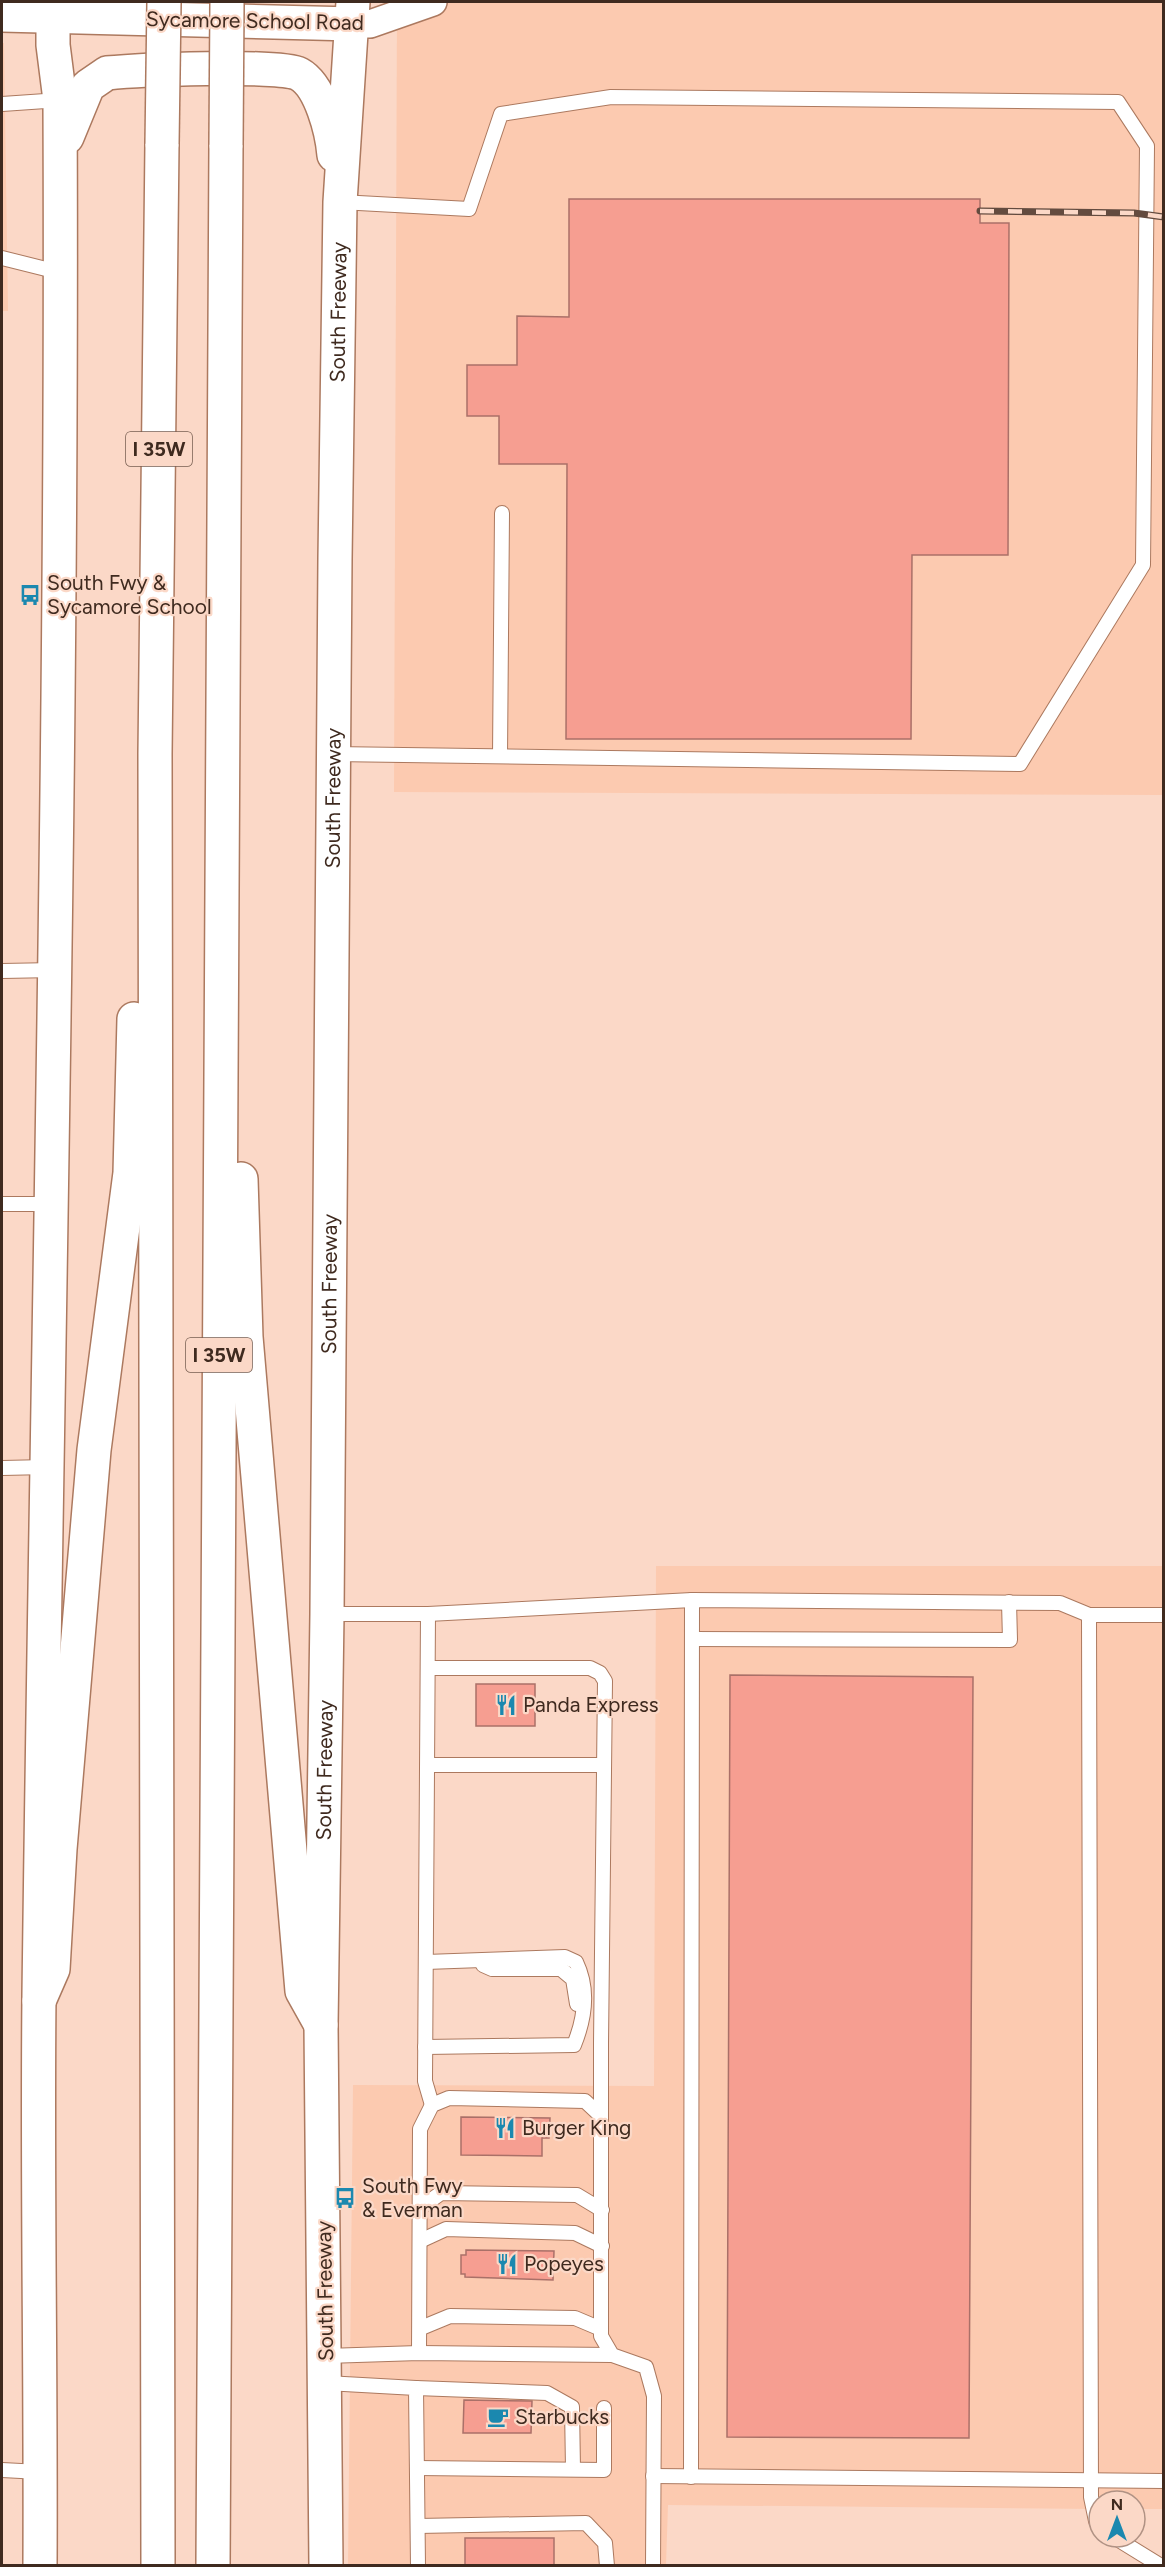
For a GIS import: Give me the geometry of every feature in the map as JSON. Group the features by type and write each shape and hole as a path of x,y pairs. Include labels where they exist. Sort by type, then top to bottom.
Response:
{"main road":[{"name":"I 35W","path":"158,2565 155,754 164,2"},
{"name":"I 35W","path":"213,2565 227,2"},
{"name":"Sycamore School Road","path":"2,15 52,9 353,13"},
{"path":"40,2565 39,2001 49,1467 59,569 60,100 52,9"},
{"name":"South Freeway","path":"326,2565 326,2369 321,2025 327,1614 333,754 340,202 353,13"},
{"path":"60,153 88,86 107,73 262,69 298,73 313,87 332,134 340,202"},
{"path":"39,2001 53,1969 61,1839 94,1450 130,1173 138,800 155,754"},
{"path":"220,995 238,1066 246,1337 302,1991 321,2025"},
{"path":"317,2565 326,2532"}],"street":[{"name":"Sycamore School Road","path":"353,13 370,24 434,2"}],"lane":[{"path":"333,754 1020,764 1143,565 1147,146 1118,102 611,97 501,114 469,209 340,202"},
{"path":"2,104 60,100"},
{"path":"2,258 58,272"},
{"path":"500,756 502,513"},
{"path":"2,970 55,970"},
{"path":"2,1204 52,1204"},
{"path":"2,1468 49,1467"},
{"path":"327,1614 428,1614 692,1600 1059,1603 1089,1616 1164,1616"},
{"path":"691,2477 692,1600"},
{"path":"692,1639 1010,1640 1009,1602"},
{"path":"428,1614 425,2081 432,2105"},
{"path":"1089,1616 1091,2489"},
{"path":"428,1668 590,1668 600,1673 605,1681 601,2336 612,2355"},
{"path":"428,1764 604,1765"},
{"path":"426,1962 565,1957 576,1962 584,1977 582,2026 573,2045"},
{"path":"425,2047 601,2043"},
{"path":"420,2353 420,2129 432,2105 449,2098 585,2101 601,2116"},
{"path":"420,2208 441,2193 577,2194 602,2210"},
{"path":"420,2241 446,2229 575,2233 602,2246"},
{"path":"421,2328 450,2316 575,2318 601,2329"},
{"path":"326,2369 420,2353 612,2355 646,2367 654,2396 653,2565"},
{"path":"326,2369 416,2388 547,2393 572,2407 573,2469"},
{"path":"416,2388 418,2565"},
{"path":"417,2468 604,2470 604,2408"},
{"path":"2,2470 40,2472"},
{"path":"653,2476 1164,2481"},
{"path":"418,2526 586,2523 605,2542 607,2565"},
{"path":"1134,2549 1161,2565"}],"shaded area":[{"path":"397,2 1163,2 1163,795 394,792"},
{"path":"2,43 4,43 8,311 2,311"},
{"path":"656,1566 1163,1566 1163,2509 1147,2509 1147,2489 1087,2489 1087,2509 668,2505 666,2565 348,2566 353,2085 654,2086"}],"building":[{"path":"569,199 980,199 980,223 1009,223 1008,555 912,555 911,739 566,739 567,464 499,464 499,416 467,416 467,365 517,365 517,316 569,317"},
{"path":"730,1675 973,1677 969,2438 727,2437"},
{"name":"Panda Express","path":"476,1684 535,1684 535,1726 476,1726"},
{"name":"Burger King","path":"461,2117 550,2118 549,2138 542,2138 542,2156 461,2155"},
{"name":"Popeyes","path":"466,2250 554,2251 553,2280 465,2277 465,2274 461,2274 461,2255 466,2255"},
{"name":"Starbucks","path":"464,2400 532,2401 531,2433 463,2433"},
{"path":"465,2538 554,2538 554,2565 465,2565"}],"railway":[{"path":"980,211 1134,213 1164,217"}],"place":[{"name":"South Fwy & Sycamore School","path":"30,595"},
{"name":"Panda Express","path":"506,1705"},
{"name":"Burger King","path":"505,2128"},
{"name":"South Fwy & Everman","path":"345,2198"},
{"name":"Popeyes","path":"507,2264"},
{"name":"Starbucks","path":"498,2417"}]}
